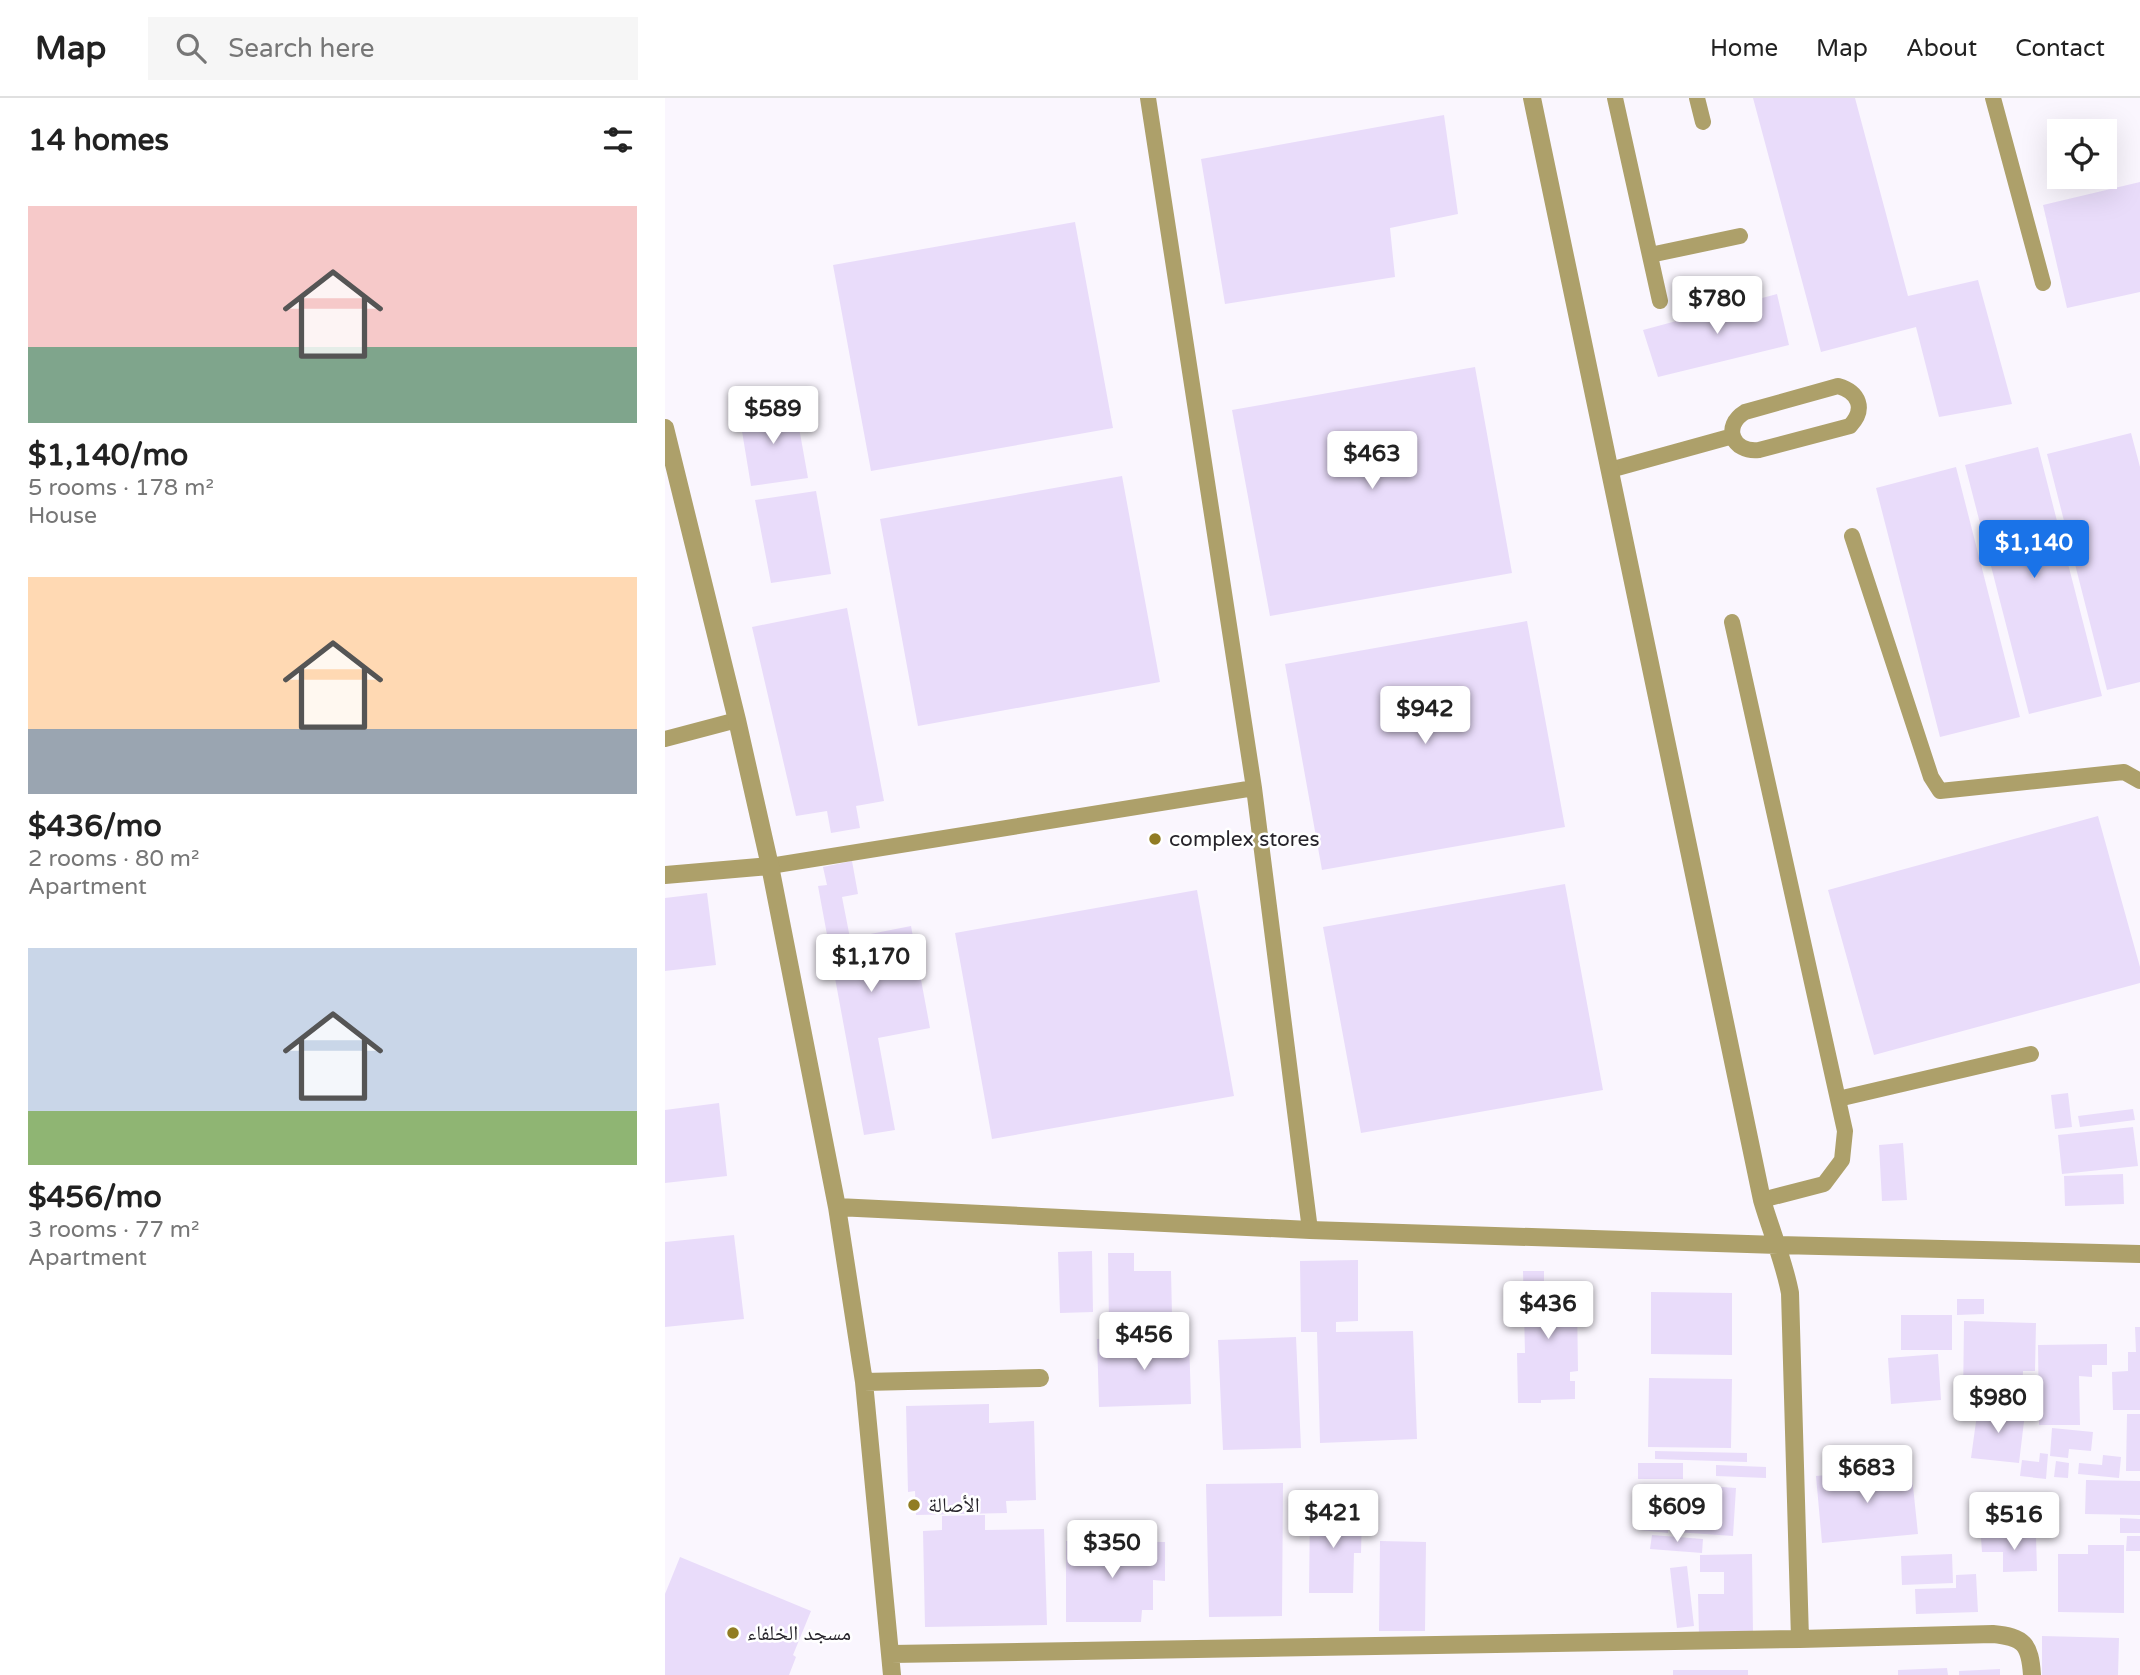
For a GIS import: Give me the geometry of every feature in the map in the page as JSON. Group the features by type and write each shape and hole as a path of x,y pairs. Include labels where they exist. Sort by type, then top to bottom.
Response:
{"street":[{"path":"1532,98 1762,1200 1786,1269 1790,1293 1800,1639"},
{"path":"665,428 770,866 837,1207 864,1381 892,1675"},
{"path":"665,875 770,866"},
{"path":"837,1207 1310,1230 2140,1254"},
{"path":"864,1381 1040,1378"},
{"path":"891,1654 1993,1634 2017,1638 2025,1644 2031,1660 2032,1675"}],"lane":[{"path":"1148,98 1254,788 1310,1230"},
{"path":"1615,98 1660,301"},
{"path":"1697,98 1703,122"},
{"path":"1993,98 2043,283"},
{"path":"1650,255 1740,236"},
{"path":"1838,386 1847,389 1855,394 1859,403 1856,419 1842,429 1751,451 1737,444 1733,436 1734,422 1745,412 1829,388 1838,386"},
{"path":"1610,470 1733,436"},
{"path":"1852,536 1931,777 1940,791 2125,772 2140,781"},
{"path":"1732,622 1845,1131 1842,1160 1824,1184 1762,1200"},
{"path":"665,739 737,720"},
{"path":"770,866 1254,788"},
{"path":"1838,1099 2031,1054"}],"building":[{"path":"1753,98 1855,98 1908,296 1978,280 2012,404 1939,417 1916,327 1821,352"},
{"path":"1444,115 1458,214 1390,228 1395,277 1225,304 1201,159"},
{"path":"2140,182 2140,292 2067,308 2043,205"},
{"path":"1075,222 1113,428 871,471 833,265"},
{"path":"1777,294 1789,345 1658,377 1643,330"},
{"path":"1475,367 1512,573 1270,616 1232,410"},
{"path":"795,405 808,478 751,486 739,413"},
{"path":"2131,433 2140,467 2140,682 2107,690 2047,454"},
{"path":"2038,447 2102,696 2029,714 1965,465"},
{"path":"1956,467 2020,717 1940,737 1876,488"},
{"path":"1122,476 1160,682 918,726 880,519"},
{"path":"816,491 831,574 771,583 755,500"},
{"path":"847,608 884,801 856,806 860,828 831,833 827,811 796,816 752,627"},
{"path":"1527,621 1565,827 1322,870 1285,664"},
{"path":"2098,816 2140,967 2140,983 1874,1055 1828,890"},
{"path":"852,861 858,894 842,897 850,938 911,926 930,1028 878,1038 895,1130 864,1135 818,886 827,885 823,867"},
{"path":"1565,884 1603,1090 1361,1133 1323,927"},
{"path":"1197,890 1234,1096 992,1139 955,933"},
{"path":"707,893 716,965 665,971 665,898"},
{"path":"2068,1093 2072,1127 2055,1129 2051,1095"},
{"path":"719,1103 727,1176 665,1183 665,1110"},
{"path":"2133,1109 2135,1120 2080,1127 2078,1116"},
{"path":"2133,1127 2138,1166 2062,1174 2058,1135"},
{"path":"1903,1143 1907,1200 1882,1201 1879,1145"},
{"path":"2123,1174 2124,1204 2065,1206 2064,1176"},
{"path":"734,1235 744,1319 665,1327 665,1242"},
{"path":"1092,1251 1093,1312 1060,1313 1058,1252"},
{"path":"1108,1253 1134,1253 1134,1271 1171,1271 1172,1315 1156,1315 1156,1325 1109,1326"},
{"path":"1358,1260 1358,1321 1336,1322 1336,1332 1413,1331 1417,1439 1320,1443 1317,1332 1301,1332 1300,1261"},
{"path":"1523,1271 1544,1271 1544,1282 1568,1282 1568,1301 1577,1300 1578,1371 1570,1372 1570,1381 1575,1381 1575,1399 1518,1403 1517,1353 1525,1353"},
{"path":"1651,1292 1732,1293 1732,1355 1651,1354"},
{"path":"1957,1299 1984,1299 1984,1314 1957,1315"},
{"path":"1901,1315 1952,1315 1952,1350 1901,1350"},
{"path":"1964,1321 2036,1323 2035,1371 2023,1371 2022,1404 1963,1402"},
{"path":"2135,1327 2140,1327 2140,1410 2113,1410 2112,1372 2128,1371 2128,1352 2136,1352"},
{"path":"1189,1336 1191,1404 1099,1407 1097,1339"},
{"path":"1296,1337 1301,1448 1223,1450 1218,1340"},
{"path":"2107,1344 2107,1365 2092,1365 2092,1377 2079,1376 2080,1425 2039,1425 2038,1345"},
{"path":"1938,1354 1941,1400 1891,1404 1888,1358"},
{"path":"1649,1378 1732,1379 1731,1448 1648,1447"},
{"path":"989,1404 989,1423 1034,1421 1036,1500 1006,1501 1007,1513 916,1515 915,1491 908,1492 906,1406"},
{"path":"1978,1407 2025,1413 2019,1463 1971,1458"},
{"path":"2127,1414 2140,1414 2140,1471 2126,1471"},
{"path":"2052,1428 2093,1432 2091,1451 2069,1449 2068,1458 2050,1456"},
{"path":"1655,1451 1747,1453 1747,1462 1655,1459"},
{"path":"2040,1453 2048,1454 2046,1479 2020,1476 2022,1460 2039,1462"},
{"path":"2103,1455 2121,1457 2119,1478 2078,1474 2079,1463 2102,1465"},
{"path":"2056,1461 2069,1463 2068,1478 2054,1477"},
{"path":"1638,1463 1683,1463 1683,1479 1638,1479"},
{"path":"1716,1465 1766,1467 1766,1478 1716,1476"},
{"path":"1911,1467 1918,1534 1822,1543 1816,1476"},
{"path":"2086,1480 2140,1481 2140,1515 2085,1514"},
{"path":"1283,1483 1282,1616 1209,1617 1206,1484"},
{"path":"1679,1484 1736,1488 1733,1536 1676,1532"},
{"path":"1645,1486 1673,1489 1668,1533 1640,1530"},
{"path":"1310,1507 1343,1507 1343,1514 1362,1515 1361,1553 1354,1553 1353,1593 1309,1593"},
{"path":"985,1515 985,1530 1044,1529 1047,1625 925,1627 923,1531 942,1530 942,1516"},
{"path":"2120,1518 2140,1519 2140,1533 2120,1533"},
{"path":"1652,1535 1703,1539 1702,1553 1650,1549"},
{"path":"2036,1536 2037,1571 2003,1572 2003,1552 1982,1552 1981,1538"},
{"path":"2127,1536 2140,1536 2140,1551 2126,1551"},
{"path":"1066,1541 1165,1542 1165,1581 1153,1580 1153,1610 1142,1610 1141,1622 1066,1622"},
{"path":"1380,1541 1426,1542 1425,1631 1379,1631"},
{"path":"2088,1545 2124,1545 2124,1613 2058,1612 2058,1554 2088,1554"},
{"path":"1752,1554 1753,1634 1699,1635 1698,1594 1724,1594 1724,1572 1700,1572 1700,1555"},
{"path":"1952,1554 1953,1583 1902,1585 1901,1556"},
{"name":"مسجد الخلفاء","path":"680,1557 811,1611 793,1655 796,1657 789,1675 665,1675 665,1594"},
{"path":"1687,1566 1694,1626 1677,1628 1670,1568"},
{"path":"1976,1574 1978,1612 1916,1614 1915,1589 1956,1588 1956,1575"},
{"path":"2042,1636 2119,1638 2118,1675 2042,1675"},
{"path":"1947,1668 1948,1675 1898,1675 1898,1670"},
{"path":"2000,1669 2000,1675 1959,1675 1959,1671"},
{"path":"1673,1670 1748,1670 1748,1675 1673,1675"}],"place":[{"name":"complex stores","path":"1155,839"},
{"name":"الأصالة","path":"914,1505"},
{"name":"مسجد الخلفاء","path":"733,1633"}]}
